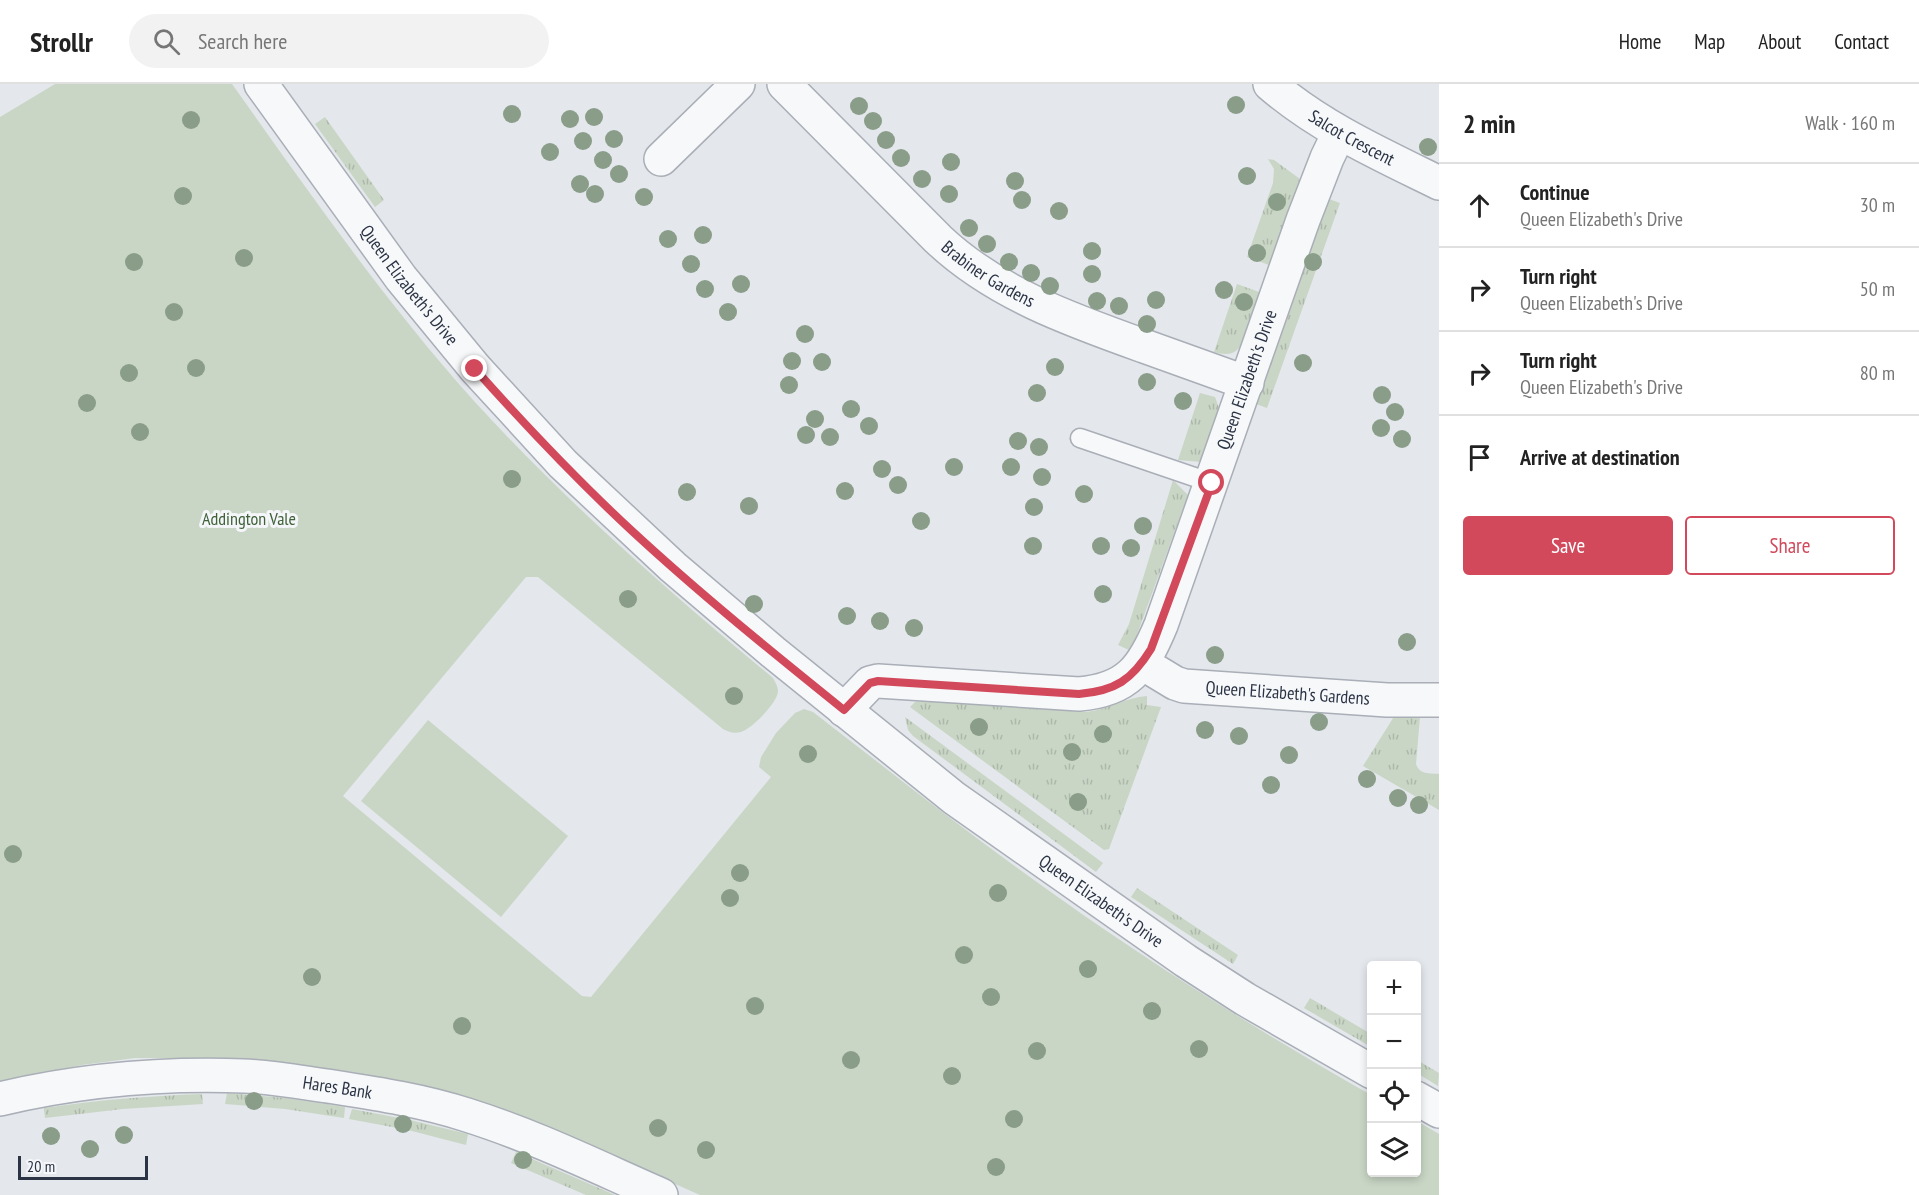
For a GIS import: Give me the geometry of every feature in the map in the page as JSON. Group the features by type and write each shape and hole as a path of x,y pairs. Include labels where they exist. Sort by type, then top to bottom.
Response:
{"street":[{"name":"Queen Elizabeth's Drive","path":"261,84 419,300 475,369 542,443 664,560 773,652 954,798 1136,927 1245,999 1367,1070"},
{"path":"661,159 738,84"},
{"name":"Brabiner Gardens","path":"784,84 938,239 972,268 1074,321 1247,383"},
{"name":"Salcot Crescent","path":"1270,84 1339,133 1439,183"},
{"name":"Queen Elizabeth's Drive","path":"844,710 870,683 878,681 1079,694 1097,692 1115,686 1124,681 1142,663 1161,625 1303,220 1339,133"},
{"name":"Queen Elizabeth's Gardens","path":"1142,663 1184,686 1387,700 1439,700"},
{"name":"Hares Bank","path":"0,1099 89,1081 140,1078 244,1076 357,1090 419,1101 485,1121 661,1195"},
{"path":"1421,1101 1439,1111"}],"lane":[{"path":"1080,438 1212,483"}],"green space":[{"name":"Addington Vale","path":"55,84 232,84 379,286 474,401 581,510 773,678 778,691 777,696 764,714 746,730 734,733 727,731 538,577 526,577 343,796 582,996 591,997 771,777 759,767 761,757 776,733 795,713 804,709 813,712 978,839 1116,937 1242,1019 1367,1093 1367,1177 1421,1177 1421,1123 1439,1134 1439,1195 700,1195 531,1120 484,1103 353,1072 267,1061 135,1058 82,1065 0,1082 0,117"},
{"path":"325,117 384,200 375,207 315,124"},
{"path":"1268,159 1274,160 1300,179 1269,265 1247,257 1273,183 1274,169"},
{"path":"1329,199 1340,203 1267,408 1256,404"},
{"path":"1237,284 1259,292 1247,332 1241,346 1234,352 1226,354 1214,352"},
{"path":"1200,393 1215,397 1219,408 1201,462 1178,460"},
{"path":"1173,480 1188,495 1131,651 1118,645 1129,624"},
{"path":"1147,696 1147,705 1161,707 1109,849 1104,850 910,707 915,702 923,701 1086,712"},
{"path":"1395,715 1420,717 1416,764 1422,772 1439,774 1439,810 1363,766"},
{"path":"905,717 1103,863 1096,872 913,736 908,730"},
{"path":"428,720 568,836 501,917 361,801"},
{"path":"1137,888 1238,955 1233,964 1131,897"},
{"path":"1310,998 1367,1032 1367,1045 1304,1008"},
{"path":"1421,1062 1439,1073 1438,1086 1421,1075"},
{"path":"227,1093 286,1098 345,1107 344,1118 285,1109 225,1104"},
{"path":"202,1094 203,1104 123,1109 45,1118 44,1108 123,1099"},
{"path":"352,1109 468,1134 466,1145 408,1130 349,1119"},
{"path":"516,1152 615,1195 586,1195 511,1163"}],"route":[{"path":"475,369 542,443 631,530 738,623 844,710 857,694 870,683 878,681 1079,694 1097,692 1124,681 1142,663 1151,649 1212,483"}]}
